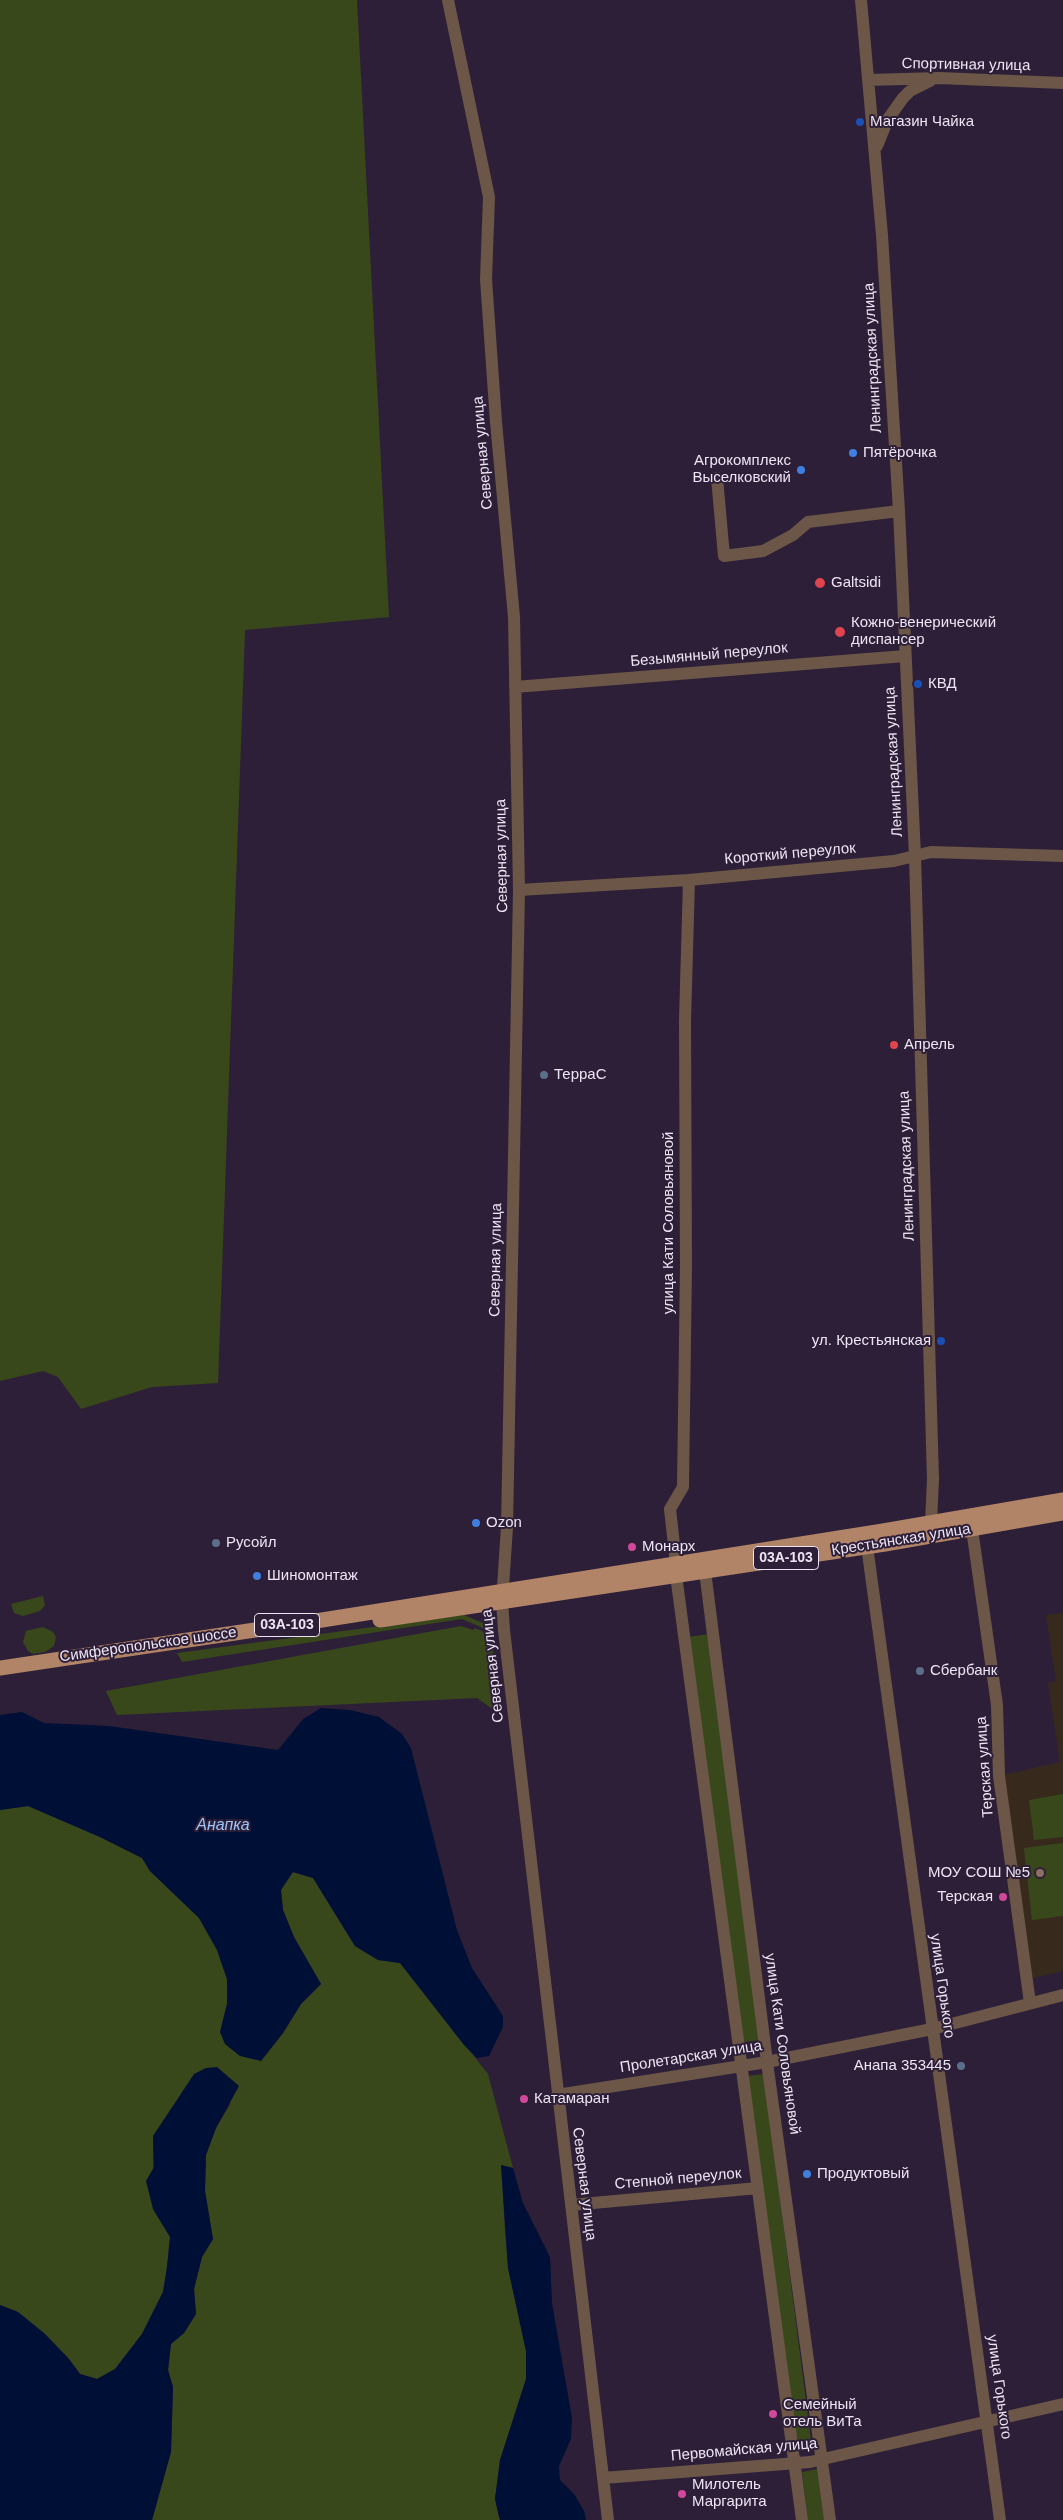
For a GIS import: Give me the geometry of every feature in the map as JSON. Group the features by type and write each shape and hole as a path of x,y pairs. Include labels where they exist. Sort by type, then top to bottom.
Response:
{"main road":[{"name":"Крестьянская улица","path":"503,1596 676,1569 1063,1500"},
{"name":"Крестьянская улица","path":"676,1569 705,1571 1063,1514"},
{"name":"Симферопольское шоссе","path":"0,1676 23,1669 70,1661 503,1596"},
{"name":"Симферопольское шоссе","path":"0,1668 23,1669"}],"street":[{"name":"Северная улица","path":"448,0 489,197 486,279 496,422 514,617 519,890 508,1518 503,1596 557,2095 608,2520"},
{"name":"Ленинградская улица","path":"861,0 875,151 899,511 915,856 933,1479 932,1523"},
{"name":"Спортивная улица","path":"868,80 939,78 1063,83"},
{"path":"875,151 882,130 896,107 910,91 939,78"},
{"path":"870,102 882,109 896,107"},
{"path":"717,478 724,556 763,551 793,536 808,522 899,511"},
{"name":"Безымянный переулок","path":"515,687 905,656"},
{"name":"Короткий переулок","path":"519,890 689,880 894,861 931,852 1063,856"},
{"name":"улица Кати Соловьяновой","path":"689,880 685,1021 686,1266 683,1487 670,1509 676,1569 802,2520"},
{"name":"Терская улица","path":"972,1529 997,1705 1000,1776 1030,2003"},
{"name":"улица Горького","path":"867,1546 1000,2520"},
{"name":"улица Кати Соловьяновой","path":"705,1571 767,2062 830,2520"},
{"name":"Пролетарская улица","path":"557,2095 767,2062 932,2029 1063,1995"},
{"name":"Степной переулок","path":"571,2205 758,2188"},
{"name":"Первомайская улица","path":"603,2478 794,2463 822,2459 1063,2404"}],"shaded area":[{"name":"МОУ СОШ №5","path":"1063,1613 1063,1971 1030,1979 1003,1775 1060,1762 1048,1683 1056,1681 1046,1615"}],"green space":[{"path":"0,0 357,0 389,617 245,630 218,1383 152,1387 81,1409 58,1377 43,1371 0,1381"},
{"path":"43,1596 45,1605 40,1611 23,1616 14,1613 11,1604"},
{"path":"464,1615 483,1623 490,1631 462,1619 182,1662 177,1653"},
{"path":"461,1626 473,1630 475,1628 491,1635 497,1679 491,1677 494,1710 477,1698 117,1715 106,1691"},
{"path":"43,1627 53,1632 56,1637 54,1646 45,1652 33,1654 28,1651 23,1642 26,1631"},
{"path":"709,1634 762,2040 743,2042 688,1637"},
{"path":"1063,1794 1063,1837 1034,1840 1029,1800"},
{"path":"28,1806 100,1837 142,1858 150,1871 199,1918 217,1950 227,1979 227,2004 220,2032 261,2061 283,2033 301,2004 321,1984 294,1937 283,1910 281,1890 292,1872 313,1878 355,1946 378,1960 400,1963 488,2074 513,2168 501,2165 505,2230 508,2268 526,2351 526,2379 500,2460 495,2499 500,2520 152,2520 171,2452 173,2387 168,2370 171,2344 184,2333 196,2314 194,2289 202,2257 213,2239 205,2191 206,2155 216,2128 231,2103 153,2136 153,2209 170,2237 163,2292 142,2334 115,2369 97,2379 80,2374 69,2359 45,2334 18,2312 0,2305 0,1810"},
{"path":"1063,1843 1063,1916 1032,1920 1024,1848"},
{"path":"764,2074 812,2448 798,2450 748,2076"},
{"path":"817,2469 824,2520 808,2520 802,2472"}],"water":[{"name":"Анапка","path":"321,1708 350,1710 379,1717 402,1734 411,1748 457,1930 472,1968 503,2016 503,2027 489,2056 477,2058 464,2045 400,1963 378,1960 355,1946 313,1878 293,1872 281,1890 283,1910 294,1937 321,1984 301,2004 283,2033 261,2061 240,2056 225,2044 220,2032 227,2004 227,1979 217,1950 199,1918 150,1871 142,1858 100,1837 28,1806 0,1810 0,1715 22,1712 44,1723 109,1726 278,1750 303,1719"},
{"path":"217,2067 239,2086 216,2128 206,2155 205,2191 213,2239 202,2257 194,2289 196,2314 184,2333 171,2344 168,2370 173,2387 171,2452 152,2520 0,2520 0,2305 18,2312 45,2334 69,2359 80,2374 97,2379 115,2369 142,2334 163,2292 170,2237 153,2209 146,2181 154,2167 153,2136 194,2074 206,2068"},
{"path":"501,2165 513,2168 523,2203 550,2257 552,2303 572,2418 571,2439 559,2466 560,2480 574,2494 584,2511 586,2520 500,2520 499,2517 495,2499 500,2460 526,2379 526,2351 508,2268"}],"place":[{"name":"Магазин Чайка","path":"860,122"},
{"name":"Пятёрочка","path":"853,453"},
{"name":"Агрокомплекс Выселковский","path":"801,470"},
{"name":"Galtsidi","path":"820,583"},
{"name":"Кожно-венерический диспансер","path":"840,632"},
{"name":"КВД","path":"918,684"},
{"name":"Апрель","path":"894,1045"},
{"name":"ТерраС","path":"544,1075"},
{"name":"ул. Крестьянская","path":"941,1341"},
{"name":"Ozon","path":"476,1523"},
{"name":"Русойл","path":"216,1543"},
{"name":"Монарх","path":"632,1547"},
{"name":"Шиномонтаж","path":"257,1576"},
{"name":"Сбербанк","path":"920,1671"},
{"name":"МОУ СОШ №5","path":"1040,1873"},
{"name":"Терская","path":"1003,1897"},
{"name":"Анапа 353445","path":"961,2066"},
{"name":"Катамаран","path":"524,2099"},
{"name":"Продуктовый","path":"807,2174"},
{"name":"Семейный отель ВиТа","path":"773,2414"},
{"name":"Милотель Маргарита","path":"682,2494"}]}
